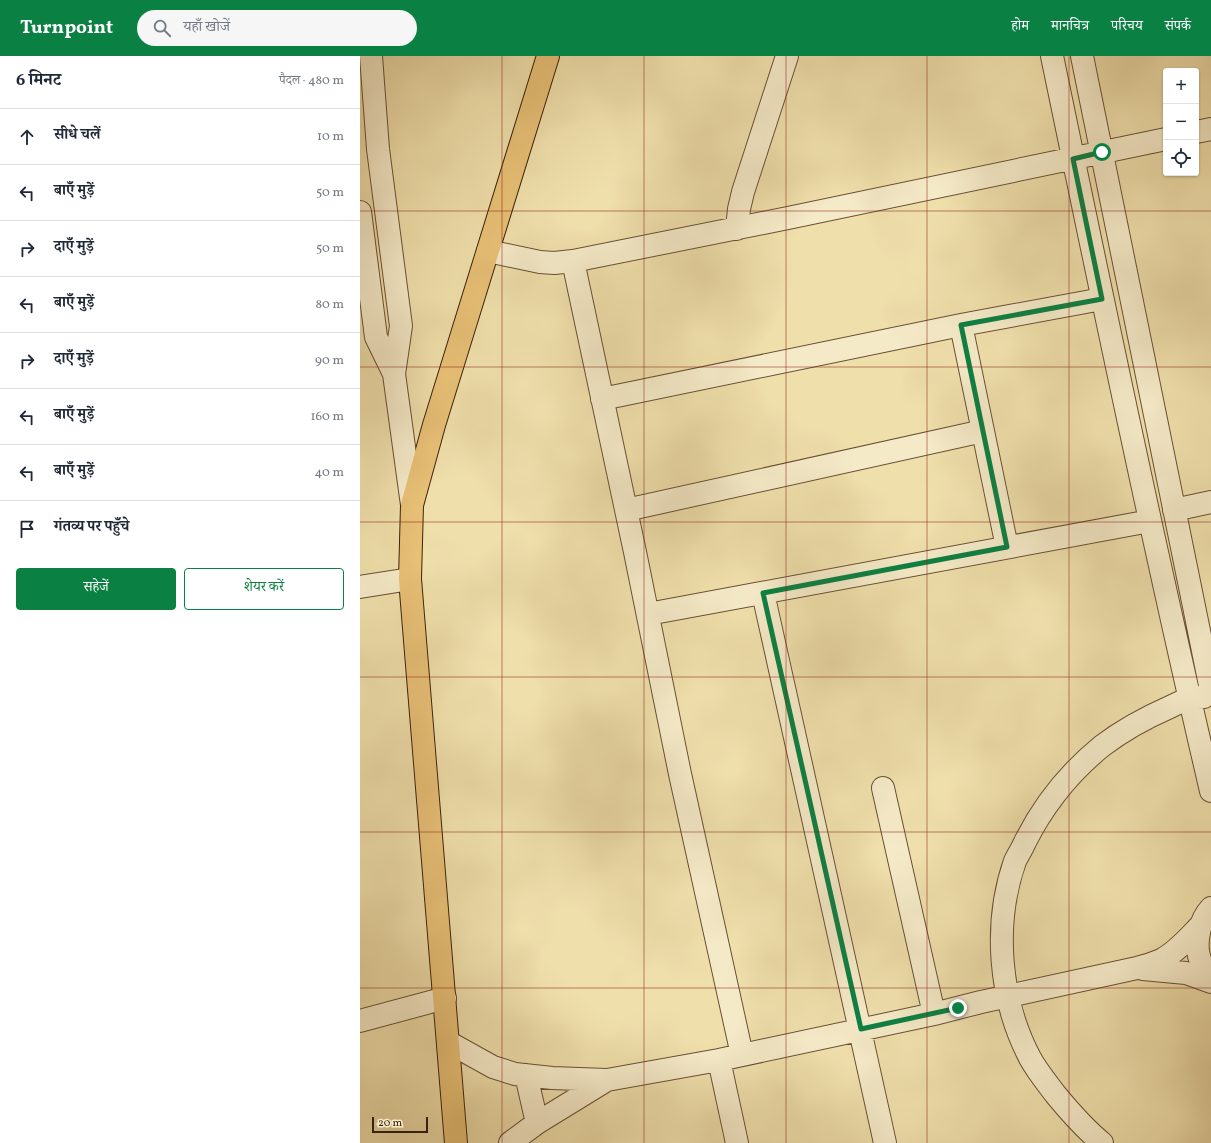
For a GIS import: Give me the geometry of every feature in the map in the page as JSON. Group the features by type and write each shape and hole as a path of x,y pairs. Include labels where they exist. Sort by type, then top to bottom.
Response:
{"main road":[{"path":"456,1143 410,580 412,505 434,426 548,56"}],"street":[{"path":"371,56 378,149 401,326 394,374 412,505"},
{"path":"737,228 738,209 787,56"},
{"path":"1052,56 1150,521 1211,791"},
{"path":"1082,56 1211,690"},
{"path":"1199,131 1211,129"},
{"path":"488,251 540,262 554,263 573,261 1163,140"},
{"path":"360,212 362,251 376,337 394,374"},
{"path":"573,261 648,614 680,774 742,1055"},
{"path":"602,399 961,325 1102,299"},
{"path":"961,325 1007,547"},
{"path":"626,510 983,431"},
{"path":"1174,510 1211,502"},
{"path":"648,614 1150,521"},
{"path":"360,587 410,580"},
{"path":"763,593 861,1029 885,1143"},
{"path":"1102,1143 1091,1134 1064,1105 1044,1080 1021,1038 1007,996 1003,964 1002,924 1007,889 1016,860 1040,815 1067,779 1092,754 1112,738 1144,718 1189,698 1211,696"},
{"path":"883,788 934,1014"},
{"path":"448,1042 493,1067 515,1074 552,1078 607,1080 742,1055 934,1014 1007,996 1137,968 1161,960 1168,956 1182,944 1208,911"},
{"path":"1208,911 1198,940 1199,956 1205,971 1211,979"},
{"path":"1137,968 1186,973 1211,982"},
{"path":"360,1022 445,998"},
{"path":"718,1060 737,1143"},
{"path":"526,1075 537,1123"},
{"path":"510,1143 537,1123 607,1080"}],"route":[{"path":"958,1008 861,1029 763,593 1007,547 961,325 1102,299 1073,159 1102,152"}]}
